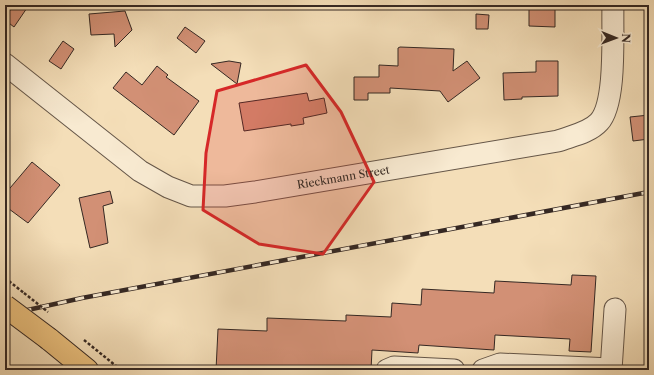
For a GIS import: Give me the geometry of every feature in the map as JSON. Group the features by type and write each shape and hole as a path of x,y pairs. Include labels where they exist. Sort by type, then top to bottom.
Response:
{"main road":[{"path":"5,306 87,370"}],"street":[{"name":"Rieckmann Street","path":"5,64 140,171 168,187 191,196 225,196 558,141 590,129 600,122 605,112 609,97 612,66 613,5"},
{"path":"483,370 500,364 611,370 615,309"},
{"path":"387,370 394,367 454,370"}],"path":[{"path":"5,278 53,316"},
{"path":"81,338 121,370"}],"highlighted area":[{"path":"306,65 341,112 374,182 323,254 259,244 203,210 206,153 217,91"}],"building":[{"path":"14,5 29,5 14,27 5,20 5,17"},
{"path":"529,5 555,6 555,27 529,26"},
{"path":"125,11 132,30 115,47 114,34 91,35 89,14"},
{"path":"476,14 489,15 488,29 476,29"},
{"path":"185,27 205,41 196,53 177,38"},
{"path":"63,41 74,49 61,69 49,61"},
{"path":"398,48 454,49 453,71 467,61 480,78 448,102 440,91 390,88 390,93 368,93 368,100 354,100 354,77 379,77 379,65 398,66"},
{"path":"229,61 241,63 237,84 211,64"},
{"path":"536,61 558,61 558,96 522,97 522,99 504,100 503,73 536,72"},
{"path":"157,66 168,75 166,77 199,101 174,135 113,88 126,72 142,85"},
{"path":"307,93 309,101 324,98 327,113 303,118 304,124 291,126 291,124 244,131 239,103"},
{"path":"649,115 649,139 633,141 630,117"},
{"path":"32,162 60,185 28,223 5,206 5,194"},
{"path":"110,191 113,203 103,206 108,243 90,248 79,198"},
{"path":"572,275 596,276 591,352 569,351 570,339 495,335 494,350 419,345 418,353 372,350 371,370 216,370 218,329 267,331 267,318 346,321 346,315 391,317 392,303 421,305 422,289 494,293 495,281 571,285"}],"railway":[{"path":"5,315 82,298 649,192"}]}
